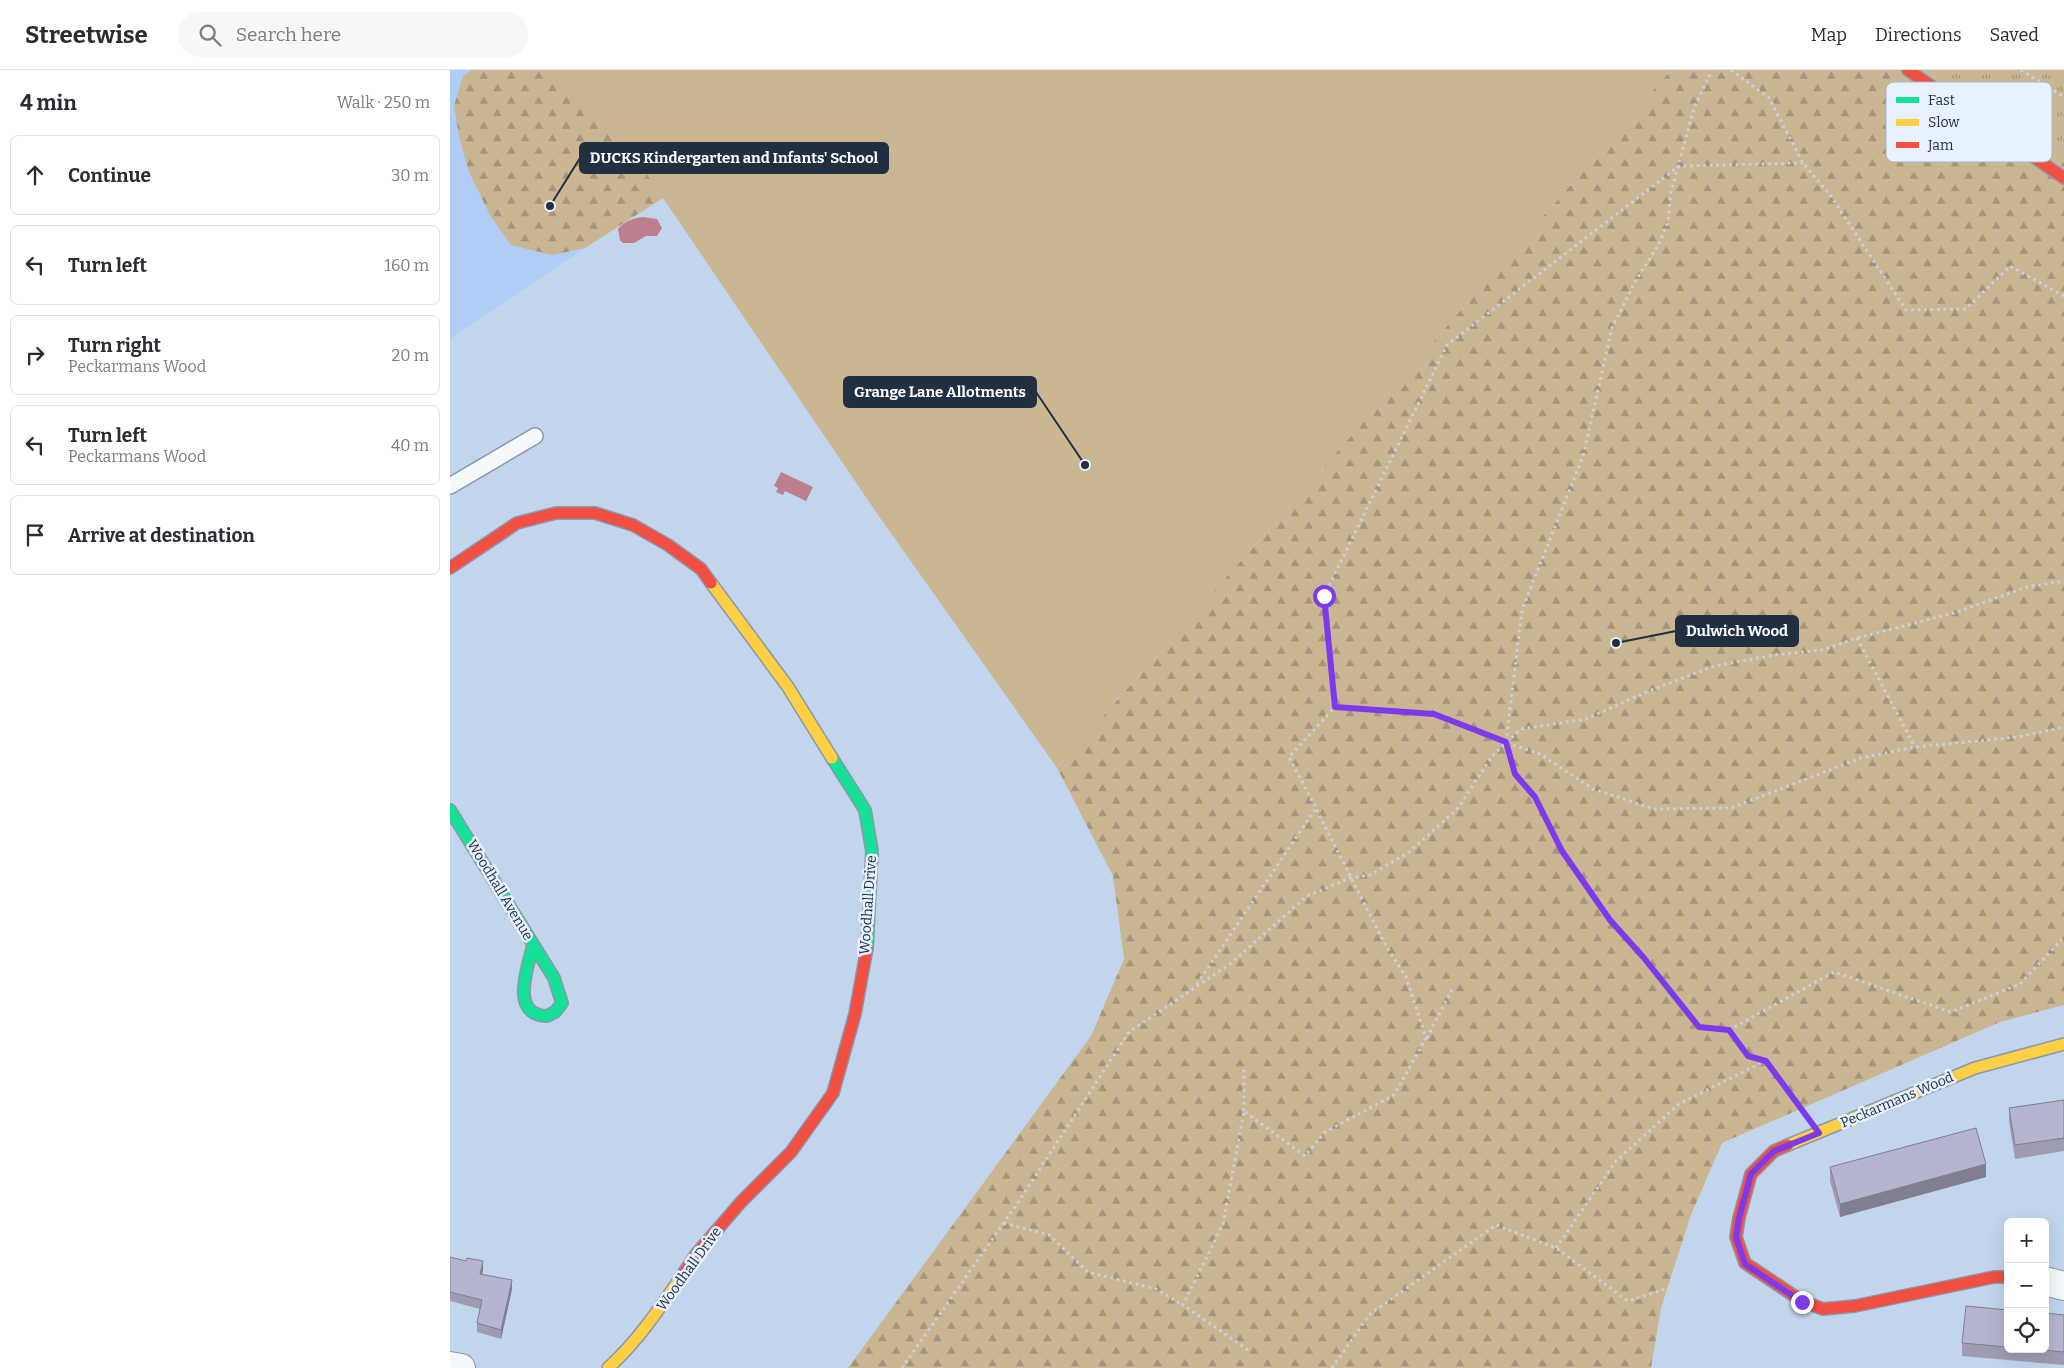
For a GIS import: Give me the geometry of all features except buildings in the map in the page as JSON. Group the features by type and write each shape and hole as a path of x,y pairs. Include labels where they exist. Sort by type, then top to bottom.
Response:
{"street":[{"path":"1908,70 1925,82"},
{"path":"2041,162 2064,178"},
{"name":"Woodhall Drive","path":"450,568 517,523 556,513 595,513 633,526 668,545 701,569 788,687 865,810 872,851 868,946 855,1014 833,1093 791,1152 740,1202 703,1245 660,1308 626,1352 608,1368"},
{"name":"Woodhall Avenue","path":"450,810 554,978 562,1003 555,1013 546,1016 533,1013 526,1005 522,994 533,945"},
{"name":"Peckarmans Wood","path":"1745,1264 1736,1237 1739,1218 1751,1174 1774,1151 1975,1068 2064,1044"},
{"path":"1745,1264 1802,1302 1823,1309 1855,1306 1911,1293 1994,1277 2004,1277"},
{"path":"2049,1282 2064,1286"},
{"path":"450,1366 461,1368"}],"lane":[{"path":"450,486 535,436"}],"path":[{"path":"1712,70 1694,108 1671,192 1668,221 1659,244 1636,280 1612,328 1583,456 1522,610 1506,742 1515,774 1535,797 1562,851 1610,920 1644,958 1699,1027 1729,1030 1834,972 1951,1012 2020,984 2064,937"},
{"path":"1731,70 1769,98 1803,163 1830,195 1906,310 1966,309 2010,266 2064,296"},
{"path":"2021,70 2040,82"},
{"path":"2052,89 2064,97"},
{"path":"1426,1038 1406,977 1386,946 1350,878 1289,756 1335,707 1324,596 1447,345 1679,166 1803,163"},
{"path":"902,1368 1004,1223 1129,1032 1230,964 1308,896 1350,878 1370,875 1408,853 1458,808 1492,756 1521,728 1586,719 1644,693 1714,666 1774,655 1822,650 1857,638 1954,613 2026,587 2064,581"},
{"path":"1857,638 1915,747"},
{"path":"1335,707 1434,714 1540,754 1593,789 1654,809 1731,808 1862,758 1915,747 2018,737 2064,727"},
{"path":"1195,987 1316,808"},
{"path":"1244,1111 1305,1156 1325,1132 1394,1096 1453,987"},
{"path":"1729,1030 1748,1056 1766,1061 1819,1133"},
{"path":"1556,1248 1616,1161 1679,1104 1766,1061"},
{"path":"1182,1305 1223,1224 1244,1111 1244,1066"},
{"path":"1004,1223 1049,1235 1088,1272 1156,1289 1248,1350"},
{"path":"1332,1368 1370,1314 1496,1225 1556,1248 1628,1300 1745,1264"}],"shaded area":[{"path":"450,70 552,70 663,198 450,339"},
{"path":"643,217 657,219 662,228 657,236 646,236 634,243 623,243 620,240 618,229 629,220"},
{"path":"781,472 813,487 806,501 785,491 783,495 776,492 778,488 774,486"}],"green space":[{"path":"472,70 660,70 705,256 663,198 585,248 552,255 511,245 491,217 469,172 459,137 454,106 463,76"},
{"path":"552,70 1671,70 1057,768 876,512 646,173"},
{"path":"1671,70 2050,70 2064,78 2064,1005 2000,1022 1722,1143 1691,1215 1661,1308 1651,1368 848,1368 1091,1036 1124,959 1113,876 1057,768"},
{"path":"1922,70 2064,70 2064,163 2052,155 2052,82 1940,82"}],"traffic: fast":[{"path":"832,758 865,810 872,851 867,948"},
{"path":"450,810 554,978 562,1003 555,1012 547,1016 535,1014 528,1008 525,999 525,977 533,945"}],"traffic: slow":[{"path":"711,583 788,687 832,758"},
{"path":"1788,1145 1975,1068 2064,1044"},
{"path":"608,1368 639,1335 683,1274"}],"traffic: jam":[{"path":"1908,70 1925,82"},
{"path":"2041,162 2064,178"},
{"path":"450,568 517,523 556,513 595,513 633,525 668,545 701,569 711,583"},
{"path":"683,1274 697,1253 741,1202 791,1152 833,1093 855,1014 867,948"},
{"path":"1788,1145 1774,1151 1751,1174 1736,1237 1745,1263 1802,1301 1823,1309 1855,1306 1994,1277 2004,1277"}],"place":[{"name":"DUCKS Kindergarten and Infants' School","path":"550,206"},
{"name":"Grange Lane Allotments","path":"1085,465"},
{"name":"Dulwich Wood","path":"1616,643"}],"route":[{"path":"1324,596 1335,707 1434,714 1506,742 1515,774 1535,797 1562,851 1610,920 1644,958 1699,1027 1729,1030 1748,1056 1766,1061 1819,1133 1774,1151 1751,1174 1736,1237 1745,1264 1802,1302"}]}
